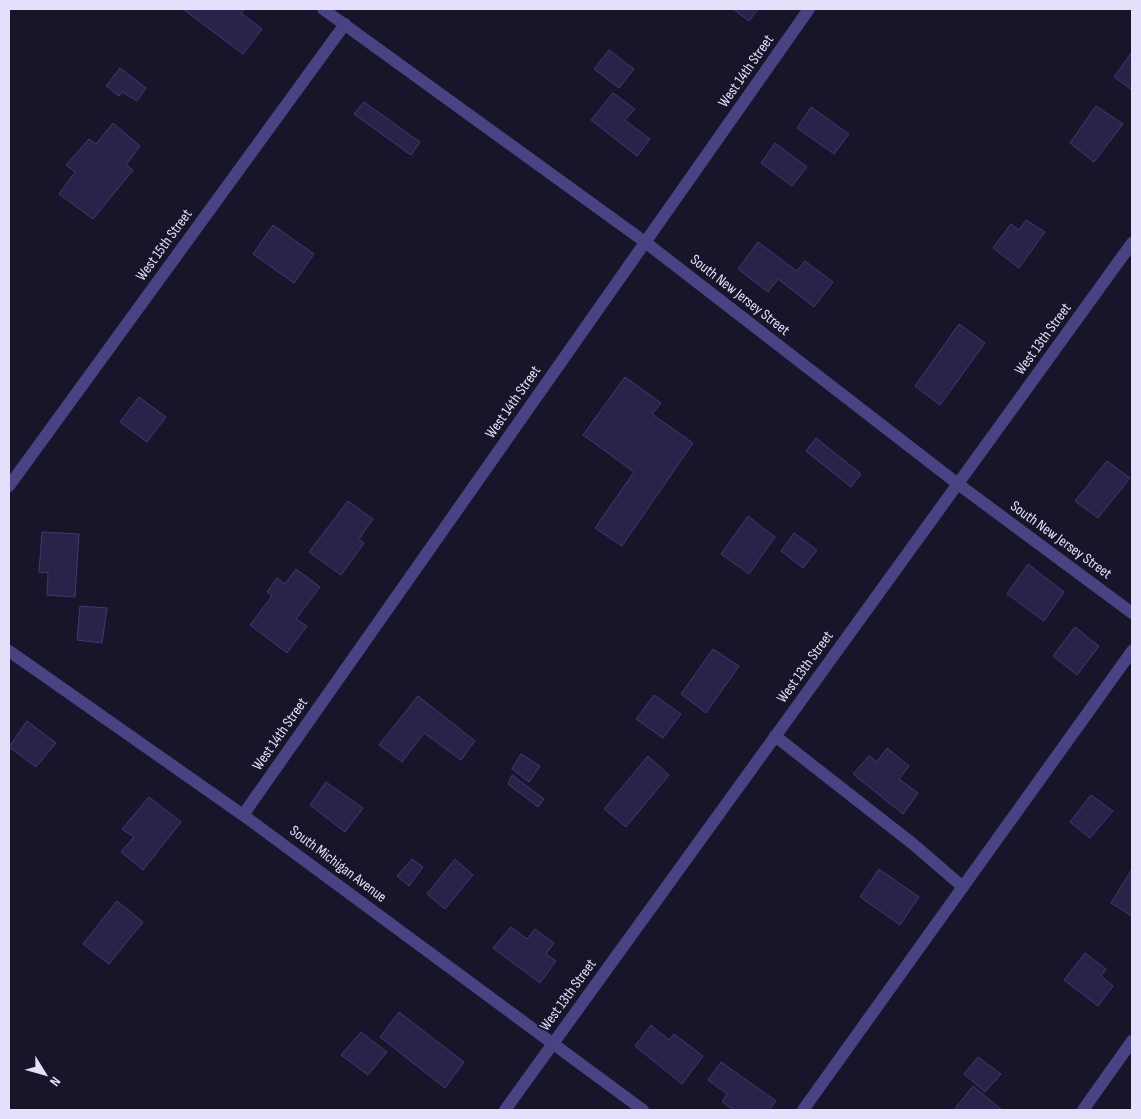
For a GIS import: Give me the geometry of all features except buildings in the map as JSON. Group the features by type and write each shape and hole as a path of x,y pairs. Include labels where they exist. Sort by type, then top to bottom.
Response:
{"street":[{"name":"South New Jersey Street","path":"323,9 645,242 958,484 1132,612"},
{"name":"West 14th Street","path":"243,815 809,9"},
{"name":"West 15th Street","path":"9,486 345,24"},
{"name":"West 13th Street","path":"505,1110 1132,243"},
{"name":"South Michigan Avenue","path":"9,651 243,815 642,1110"},
{"path":"803,1110 1132,651"},
{"path":"775,736 913,844 963,887"},
{"path":"1083,1110 1132,1041"}]}
